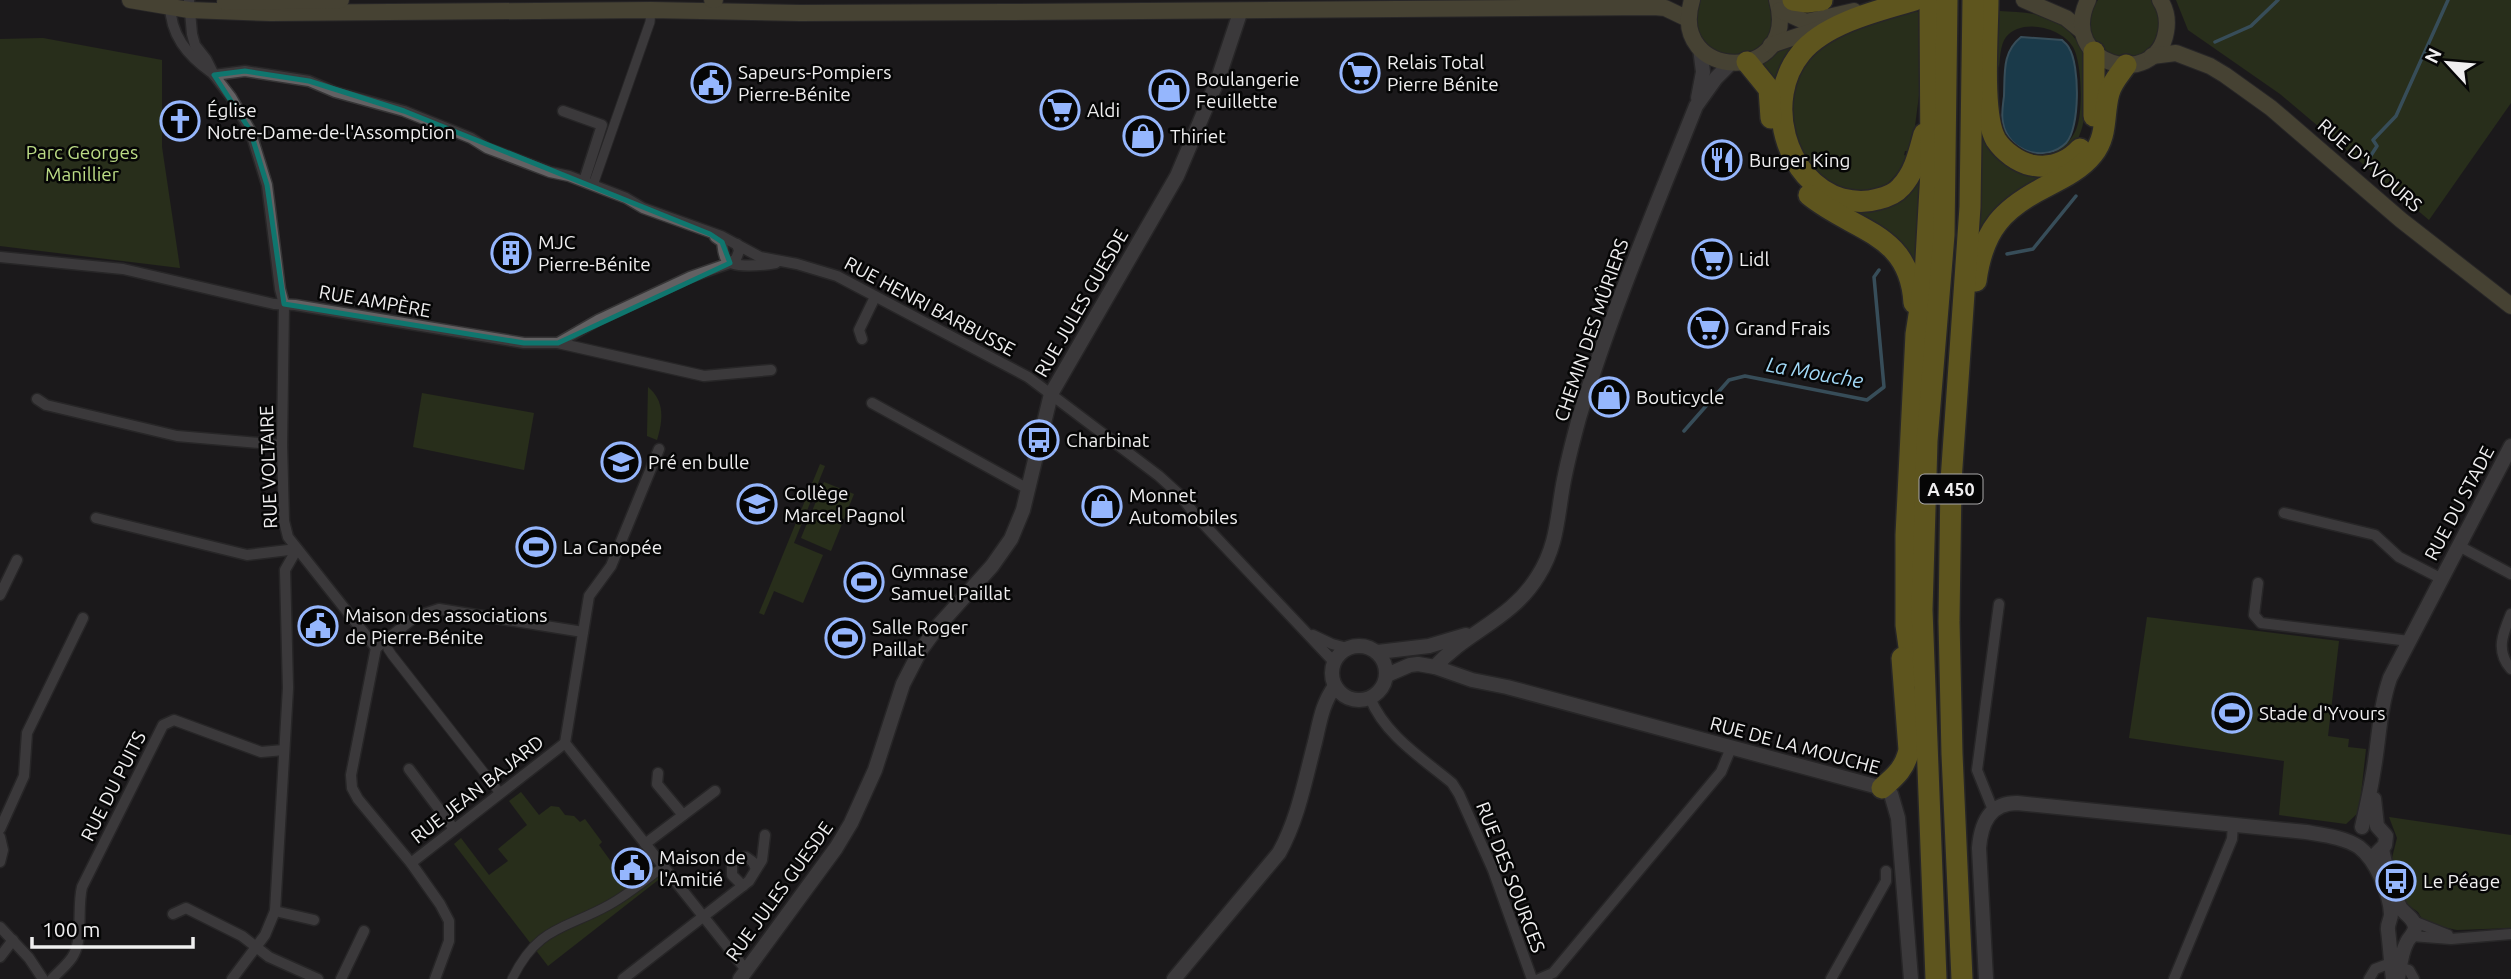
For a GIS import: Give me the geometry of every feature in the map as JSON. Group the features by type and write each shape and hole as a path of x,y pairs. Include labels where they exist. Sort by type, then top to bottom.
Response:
{"highway":[{"path":"1784,3 1822,0"},
{"path":"1915,0 1872,12 1834,29 1802,52 1785,86 1783,130 1790,152 1816,186 1834,196 1855,202 1871,201 1889,196 1900,188 1911,174 1930,115"},
{"path":"1926,742 1916,725 1906,625 1910,433 1916,334 1925,276 1931,171 1930,0"},
{"name":"A 450","path":"1937,979 1922,610 1927,441 1944,235 1947,0"},
{"name":"A 450","path":"1962,979 1949,621 1951,481 1970,207 1973,0"},
{"path":"1988,0 1989,117 1996,140 2023,163 2050,166 2062,163 2083,146 2094,116 2094,52"},
{"path":"1738,63 1769,89 1772,129 1777,149 1791,177 1823,206 1881,239 1907,267 1913,282 1916,334"},
{"path":"1959,347 1970,326 1977,272 1989,233 1997,221 2017,203 2078,169 2095,153 2104,131 2109,93 2126,65"},
{"path":"1882,788 1902,769 1909,750 1901,653 1906,625"}],"main road":[{"path":"130,0 170,4 341,0"},
{"path":"1692,0 1688,19 1690,30 1700,48 1713,59 1738,63 1760,56 1771,46 1779,31 1784,3"},
{"path":"1784,3 1806,22 1904,0"},
{"path":"2024,0 2066,18 2082,31"},
{"path":"2088,0 2083,11 2082,31 2086,42 2104,60 2126,65 2143,62 2152,56 2165,38 2166,16 2160,0"},
{"path":"192,3 282,13 658,7 813,13 1242,5 1654,7 1665,8 1688,19"},
{"path":"1771,46 1875,6"},
{"path":"2167,28 2210,66"},
{"path":"2152,56 2176,53 2210,66"},
{"name":"RUE D'YVOURS","path":"2210,66 2271,108 2401,220 2508,302"}],"street":[{"name":"RUE VOLTAIRE","path":"192,3 195,45 250,130 267,185 284,304 284,520 288,537 297,550 285,569 288,688 275,911 265,935 232,979"},
{"name":"RUE VOLTAIRE","path":"170,4 174,30 181,44 198,63 214,75"},
{"name":"RUE JULES GUESDE","path":"743,974 836,848 851,823 875,770 903,684 920,651 992,566 1011,539 1023,510 1051,394 1177,176 1222,70 1242,5"},
{"path":"588,183 658,7"},
{"path":"181,44 195,45"},
{"name":"CHEMIN DES MÛRIERS","path":"1438,663 1457,645 1513,607 1538,576 1553,546 1567,465 1592,376 1696,106 1703,72 1700,48"},
{"name":"CHEMIN DES MÛRIERS","path":"1696,106 1716,78 1738,63"},
{"name":"RUE HENRI BARBUSSE","path":"214,75 245,71 310,81 348,96 404,111 471,138 495,151 588,183 722,236 760,257 817,269 875,297 1027,377 1143,463 1174,489 1201,522 1334,662"},
{"path":"564,111 602,125 588,183"},
{"path":"710,233 722,242 725,258 730,263"},
{"path":"558,343 598,320 690,277 730,263 736,259 739,251 737,244"},
{"name":"RUE AMPÈRE","path":"0,257 123,269 284,304 524,343 558,343 704,376 771,370"},
{"name":"RUE HENRI BARBUSSE","path":"730,263 766,265 785,262"},
{"path":"862,339 859,330 875,297"},
{"path":"37,399 46,405 177,436 282,445"},
{"path":"872,403 1028,489"},
{"name":"RUE DU STADE","path":"2363,850 2357,839 2366,828 2367,793 2373,776 2384,698 2390,678 2511,446"},
{"path":"659,449 611,566 589,596 565,743 702,916 743,974"},
{"name":"RUE DU STADE","path":"2284,513 2375,535 2399,557 2442,579"},
{"path":"96,518 247,555 297,550 376,648"},
{"path":"2459,546 2511,574"},
{"path":"0,595 17,560"},
{"path":"2258,583 2254,615 2261,623 2409,641"},
{"path":"1993,810 1977,770 1999,604"},
{"path":"435,979 449,942 449,921 411,863 352,788 351,775 376,648 415,617 439,609 583,632"},
{"path":"2511,614 2501,636 2501,650 2511,669"},
{"path":"0,829 24,776 27,733 83,618"},
{"name":"RUE HENRI BARBUSSE","path":"1297,623 1314,636 1347,648"},
{"name":"CHEMIN DES MÛRIERS","path":"1378,652 1415,649 1481,631"},
{"path":"387,639 392,655 500,793"},
{"path":"1367,646 1378,652 1387,675 1381,689 1370,698 1362,700 1340,691 1332,679 1334,662 1347,648 1367,646"},
{"name":"RUE DE LA MOUCHE","path":"1415,649 1472,680 1507,687 1882,788 1891,794 1898,818 1911,979"},
{"name":"RUE DE LA MOUCHE","path":"1387,675 1410,665 1438,663"},
{"path":"1174,979 1279,853 1288,837 1298,805 1326,698 1340,691"},
{"name":"RUE DES SOURCES","path":"1370,698 1376,712 1390,731 1452,783 1460,794 1493,870 1532,979"},
{"name":"RUE DU PUITS","path":"52,979 74,955 82,887 163,725 174,720 261,752 284,750"},
{"name":"RUE JEAN BAJARD","path":"411,863 565,743"},
{"path":"1539,979 1553,973 1703,794 1721,772 1731,748"},
{"path":"409,769 454,829"},
{"path":"658,773 657,784 683,815"},
{"path":"645,844 715,791"},
{"path":"1986,979 1980,834 1993,810 2005,803 2306,832 2340,839 2375,854 2382,849 2403,927 2394,971"},
{"path":"2174,979 2232,839 2233,824"},
{"path":"2306,832 2366,828"},
{"name":"RUE DU STADE","path":"2366,828 2386,836 2382,849"},
{"path":"623,979 749,881 762,860 765,835"},
{"path":"0,837 4,850 0,862"},
{"path":"2363,850 2377,870 2390,904 2403,927 2451,939 2511,934"},
{"path":"743,886 732,875 732,864 738,858 746,857 753,862 756,869"},
{"path":"512,979 523,960 540,940 559,927 618,900 663,867"},
{"path":"1832,979 1886,881 1886,871"},
{"path":"173,914 186,908 242,936 269,957 318,979"},
{"path":"275,911 314,920"},
{"path":"0,927 43,979"},
{"path":"341,979 364,931"},
{"path":"0,957 13,940"},
{"path":"2369,979 2375,969 2409,970 2414,979"}],"highlighted area":[{"path":"245,71 309,81 404,111 710,234 722,242 730,263 558,343 524,343 284,304 267,185 250,130 214,75"}],"green space":[{"path":"1699,0 1771,0 1775,14 1770,38 1745,57 1725,56 1714,52 1699,33 1696,16"},
{"path":"2098,0 2151,0 2158,13 2160,27 2147,50 2134,57 2120,57 2097,44 2091,31 2091,16"},
{"path":"2176,0 2511,0 2511,103 2429,220 2280,94 2188,30"},
{"path":"1999,11 2036,14 2057,22 2072,35 2084,53 2088,82 2082,128 2073,146 2057,156 2046,156 2059,149 2073,136 2080,114 2080,76 2076,54 2060,34 2041,27 2021,28 2013,31 2004,40 1999,68"},
{"path":"1911,12 1924,12 1923,65 1913,141 1909,151 1905,151 1904,155 1907,156 1888,183 1865,193 1841,188 1819,173 1802,150 1792,122 1792,92 1806,63 1830,40 1852,30"},
{"name":"Parc Georges Manillier","path":"43,38 162,60 162,147 180,268 0,246 0,39"},
{"path":"1805,38 1777,93 1762,64 1784,46"},
{"path":"1982,122 2049,172 1980,236"},
{"path":"1923,164 1917,274 1878,230 1852,209"},
{"path":"648,387 654,392 660,405 661,425 657,440 647,436"},
{"path":"422,393 534,413 524,470 413,447"},
{"path":"820,464 825,466 794,543 823,555 803,603 774,591 764,615 759,613"},
{"path":"824,482 854,494 831,551 801,538"},
{"name":"Stade d'Yvours","path":"2147,617 2339,641 2328,736 2349,739 2348,747 2366,749 2359,812 2346,824 2279,815 2284,761 2129,738"},
{"path":"521,792 539,815 551,806 559,807 565,815 574,816 580,822 585,819 602,842 599,845 628,885 653,866 662,877 548,966 454,844 461,838 489,875 508,861 498,849 527,825 509,801"},
{"path":"2389,817 2511,835 2511,928 2457,930 2433,925 2422,919 2418,912 2405,903 2394,874 2392,858 2397,838"}],"water":[{"path":"2021,37 2062,40 2073,56 2077,82 2074,125 2066,143 2048,152 2039,153 2020,147 2006,133 2003,123 2006,64 2010,49"}],"waterway":[{"name":"La Mouche","path":"2215,42 2251,26 2278,0"},
{"path":"2368,160 2377,146 2373,140 2396,116 2448,0"},
{"name":"La Mouche","path":"2007,254 2033,249 2076,196"},
{"name":"La Mouche","path":"1684,431 1729,380 1745,376 1867,400 1884,387 1874,277 1879,270"}],"place":[{"name":"Relais Total Pierre Bénite","path":"1360,73"},
{"name":"Sapeurs-Pompiers Pierre-Bénite","path":"711,83"},
{"name":"Boulangerie Feuillette","path":"1169,90"},
{"name":"Aldi","path":"1060,110"},
{"name":"Église Notre-Dame-de-l'Assomption","path":"180,121"},
{"name":"Thiriet","path":"1143,136"},
{"name":"Burger King","path":"1722,160"},
{"name":"MJC Pierre-Bénite","path":"511,253"},
{"name":"Lidl","path":"1712,259"},
{"name":"Grand Frais","path":"1708,328"},
{"name":"Bouticycle","path":"1609,397"},
{"name":"Charbinat","path":"1039,440"},
{"name":"Pré en bulle","path":"621,462"},
{"name":"Collège Marcel Pagnol","path":"757,504"},
{"name":"Monnet Automobiles","path":"1102,506"},
{"name":"La Canopée","path":"536,547"},
{"name":"Gymnase Samuel Paillat","path":"864,582"},
{"name":"Maison des associations de Pierre-Bénite","path":"318,626"},
{"name":"Salle Roger Paillat","path":"845,638"},
{"name":"Stade d'Yvours","path":"2232,713"},
{"name":"Maison de l'Amitié","path":"632,868"},
{"name":"Le Péage","path":"2396,881"}]}
